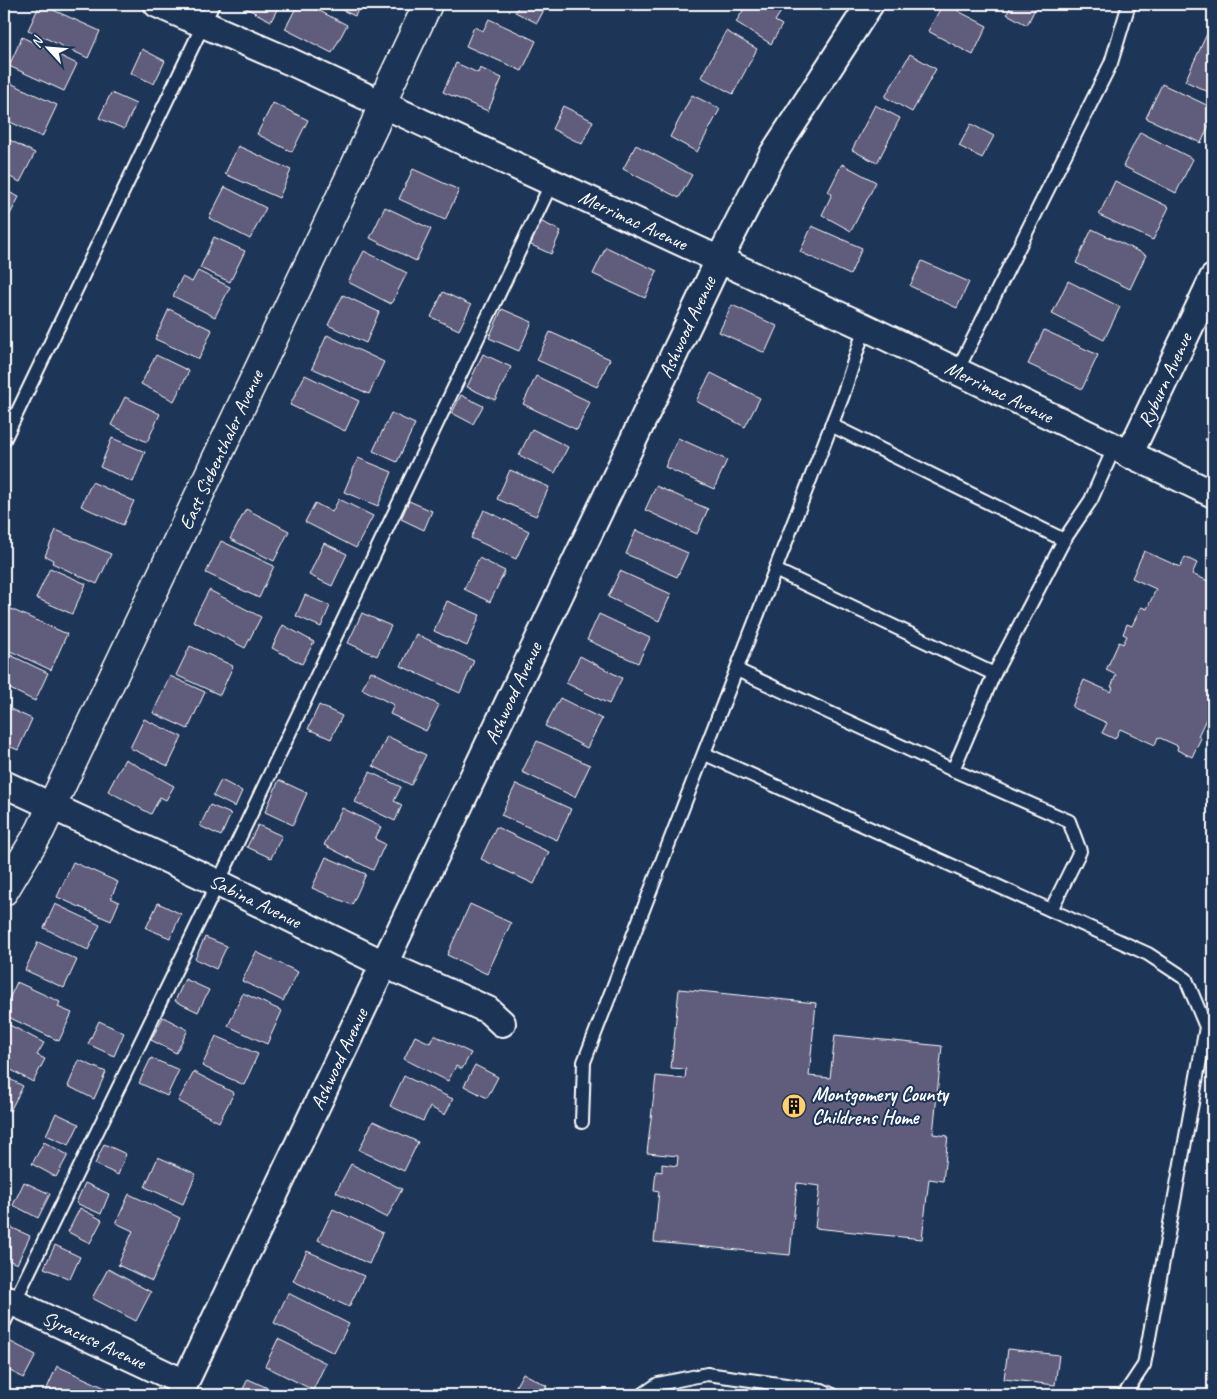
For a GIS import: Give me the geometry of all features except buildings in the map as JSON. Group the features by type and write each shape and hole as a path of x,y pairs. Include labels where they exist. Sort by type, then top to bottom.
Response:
{"main road":[{"name":"East Siebenthaler Avenue","path":"4,891 40,831 52,806 375,124 382,104 428,4"}],"street":[{"name":"Merrimac Avenue","path":"158,4 208,14 382,104 865,327 1213,494"},
{"name":"Ashwood Avenue","path":"182,1389 719,260 773,154 870,4"},
{"name":"Ryburn Avenue","path":"1122,451 1213,278"},
{"name":"Sabina Avenue","path":"4,784 218,883 384,964 488,1010 502,1023"},
{"name":"Syracuse Avenue","path":"7,1308 182,1389"}],"lane":[{"path":"957,371 1111,63 1129,4"},
{"path":"4,440 208,14"},
{"path":"7,1308 218,883 552,182"},
{"path":"582,1122 584,1062 831,425 865,327"},
{"path":"831,425 1064,540"},
{"path":"954,770 994,674 1064,540 1122,451"},
{"path":"775,570 994,674"},
{"path":"737,670 1069,821 1080,850 1051,910"},
{"path":"705,754 1148,954 1186,979 1206,1027 1144,1365 1124,1395"},
{"path":"642,1395 658,1384 707,1374 822,1390 833,1395"}],"place":[{"name":"Montgomery County Childrens Home","path":"794,1106"}]}
